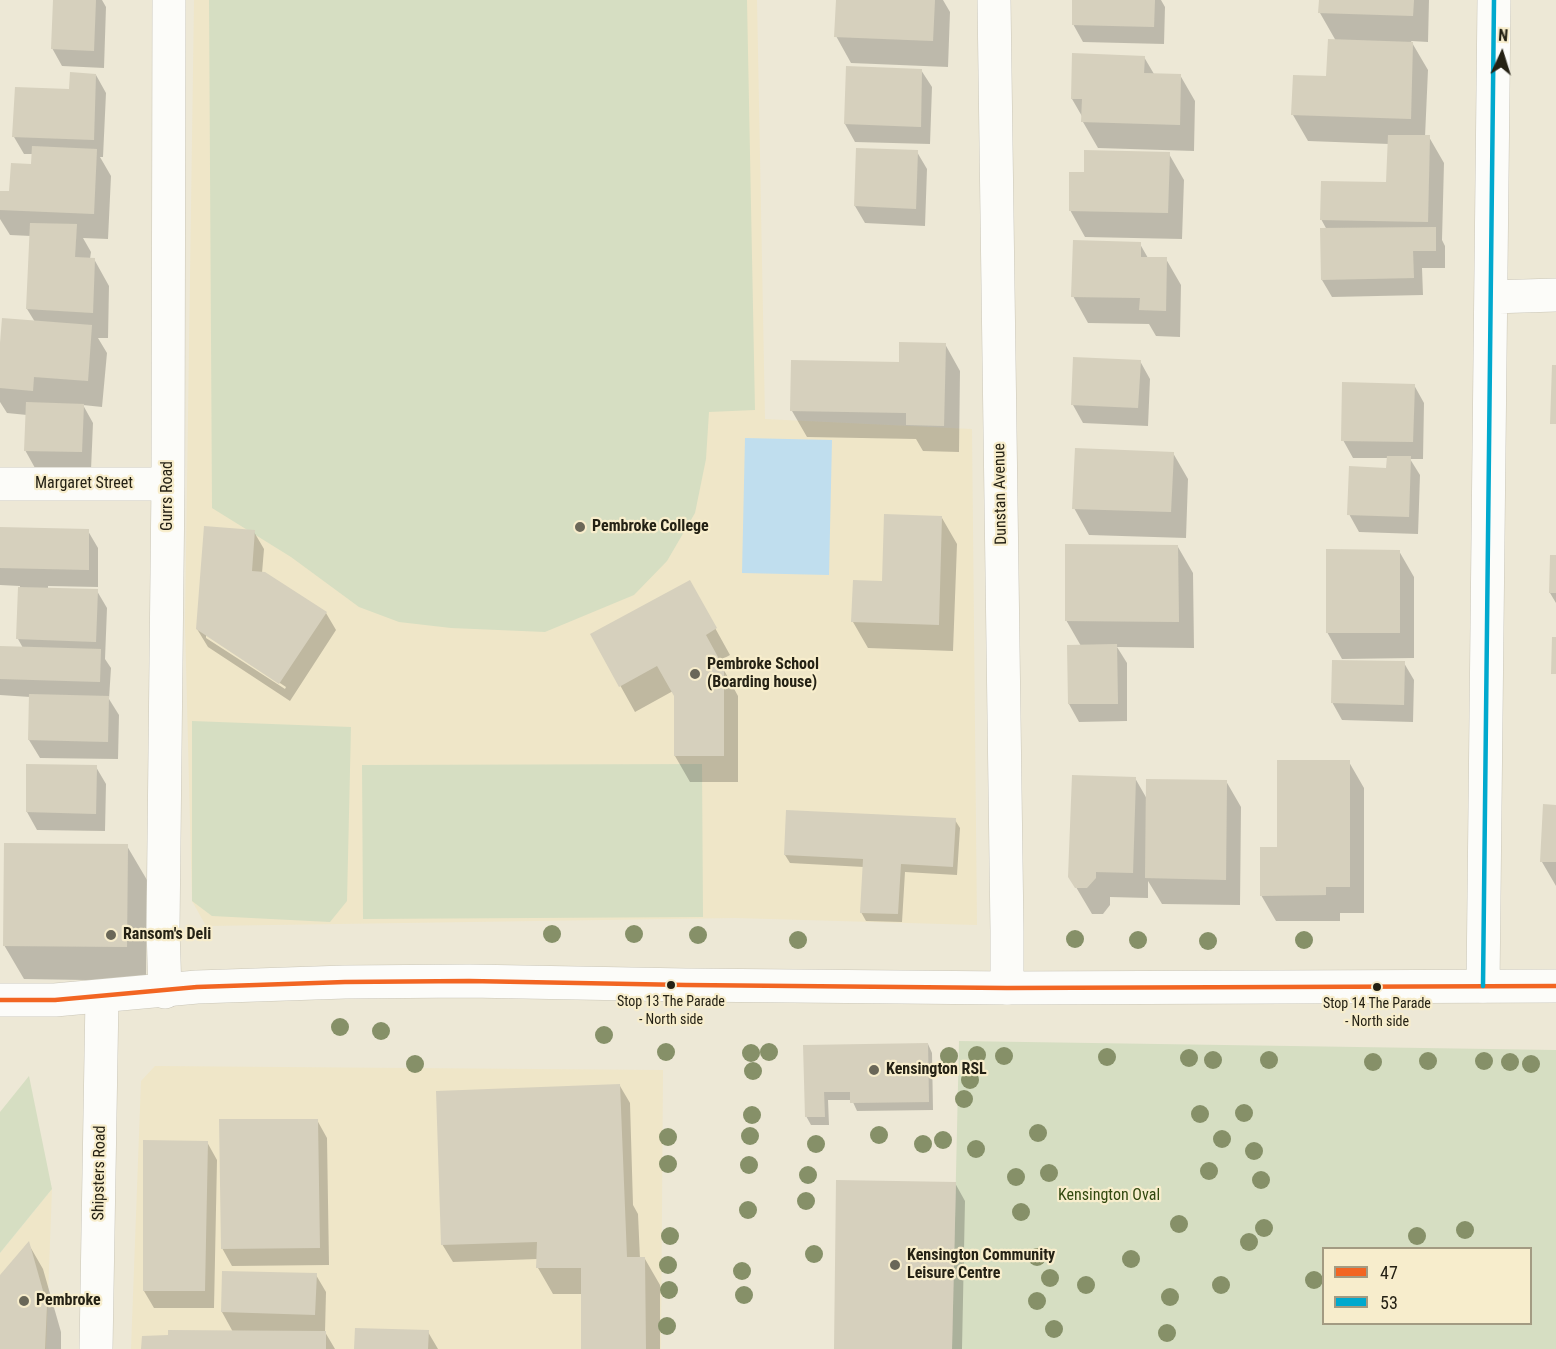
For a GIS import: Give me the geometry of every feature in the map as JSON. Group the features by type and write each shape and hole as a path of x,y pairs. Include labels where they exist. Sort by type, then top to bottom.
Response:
{"street":[{"name":"Gurrs Road","path":"165,992 163,929 168,484 169,0"},
{"name":"Dunstan Avenue","path":"994,0 1007,988"},
{"path":"1483,986 1494,0"},
{"path":"1491,297 1556,294"},
{"name":"Margaret Street","path":"0,484 168,484"},
{"path":"0,1000 102,997 197,987 469,981 1007,988 1556,986"},
{"name":"Shipsters Road","path":"96,1349 102,997"}],"shaded area":[{"name":"Pembroke College","path":"194,0 757,0 765,419 972,429 977,925 735,918 206,926 192,901 185,624"},
{"path":"155,1066 663,1070 661,1349 131,1349 141,1081"},
{"name":"Pembroke","path":"52,1189 46,1349 0,1349 0,1253"}],"green space":[{"path":"209,0 747,0 755,410 709,412 706,459 695,513 667,561 634,595 545,632 451,628 399,622 359,607 291,557 212,508"},
{"path":"192,721 351,727 347,901 330,922 212,916 192,901"},
{"path":"702,764 703,917 363,919 362,765"},
{"name":"Kensington Oval","path":"959,1041 1556,1050 1556,1349 952,1349"},
{"path":"29,1076 52,1189 0,1253 0,1112"}],"water":[{"path":"745,438 832,440 829,575 742,573"}],"building":[{"path":"53,0 96,0 94,51 51,49"},
{"path":"836,0 935,0 933,41 834,37"},
{"path":"1072,0 1155,0 1154,27 1072,25"},
{"path":"1319,0 1414,0 1413,16 1318,13"},
{"path":"1328,39 1413,42 1411,119 1291,115 1293,75 1326,76"},
{"path":"1072,53 1145,56 1144,73 1181,74 1180,125 1081,122 1082,99 1071,99"},
{"path":"846,66 922,69 921,127 844,124"},
{"path":"70,72 96,74 94,140 12,137 15,87 69,89"},
{"path":"1388,135 1430,135 1428,222 1320,220 1321,181 1386,182"},
{"path":"32,146 97,149 94,214 0,210 0,191 9,191 11,163 31,164"},
{"path":"856,148 918,150 916,209 854,206"},
{"path":"1084,150 1170,152 1168,213 1069,211 1069,172 1084,172"},
{"path":"30,223 77,224 75,257 95,258 93,313 26,309"},
{"path":"1436,227 1436,251 1413,251 1414,278 1321,280 1320,228"},
{"path":"1073,240 1141,242 1141,257 1167,257 1166,311 1139,310 1140,298 1071,297"},
{"path":"2,318 92,325 88,381 34,377 33,391 0,388"},
{"path":"899,342 946,343 944,426 906,425 906,413 790,411 791,360 899,362"},
{"path":"1073,357 1141,360 1138,408 1071,405"},
{"path":"1552,365 1556,365 1556,424 1550,424"},
{"path":"1342,382 1415,384 1413,442 1341,441"},
{"path":"26,402 84,404 82,452 24,451"},
{"path":"1075,448 1174,452 1171,512 1072,509"},
{"path":"1387,456 1411,456 1409,517 1347,515 1349,466 1386,468"},
{"path":"884,514 942,516 939,625 851,622 853,580 882,581"},
{"path":"204,526 255,530 252,571 265,572 327,612 279,684 196,629"},
{"path":"0,527 89,529 89,570 0,568"},
{"path":"1065,544 1178,545 1179,622 1065,621"},
{"path":"1326,549 1400,550 1400,633 1326,633"},
{"path":"1550,555 1556,555 1556,593 1549,593"},
{"path":"690,580 717,628 706,635 724,668 724,756 674,756 674,696 657,666 619,687 590,634"},
{"path":"18,587 98,589 96,642 16,639"},
{"path":"1552,637 1556,637 1556,674 1551,674"},
{"path":"1117,644 1118,704 1068,704 1067,645"},
{"path":"0,646 101,649 100,682 0,679"},
{"path":"1332,660 1405,661 1404,705 1331,703"},
{"path":"29,694 109,696 108,742 28,740"},
{"path":"1277,760 1350,760 1350,887 1326,887 1326,895 1260,896 1260,847 1277,847"},
{"path":"26,764 97,765 96,814 26,812"},
{"path":"1072,775 1136,777 1133,873 1096,872 1096,878 1087,888 1075,888 1068,877"},
{"path":"1146,779 1227,780 1226,880 1145,878"},
{"path":"1543,804 1556,805 1556,862 1540,862"},
{"path":"786,810 956,818 953,867 901,864 898,914 860,913 863,859 784,855"},
{"path":"4,843 128,844 127,947 3,946"},
{"path":"928,1043 929,1102 850,1103 850,1092 824,1092 825,1117 805,1117 803,1045"},
{"path":"620,1084 627,1257 645,1257 646,1349 581,1349 581,1268 536,1268 537,1242 441,1245 436,1091"},
{"path":"219,1119 318,1119 320,1248 221,1249"},
{"path":"143,1140 208,1141 205,1291 143,1291"},
{"name":"Kensington Community Leisure Centre","path":"836,1180 956,1182 952,1349 834,1349"},
{"name":"Pembroke","path":"29,1241 47,1305 45,1349 0,1349 0,1275"},
{"path":"222,1271 317,1273 315,1315 221,1312"},
{"path":"355,1328 429,1330 428,1349 354,1349"},
{"path":"168,1330 326,1331 326,1349 141,1349 142,1336 168,1335"}],"transit line":[{"name":"53","path":"1483,986 1494,0"},
{"name":"47","path":"0,1000 55,1000 197,987 345,982 469,981 1007,988 1556,986"}],"place":[{"name":"Pembroke College","path":"580,527"},
{"name":"Pembroke School (Boarding house)","path":"695,674"},
{"name":"Ransom's Deli","path":"111,935"},
{"name":"Stop 13 The Parade - North side","path":"671,985"},
{"name":"Stop 14 The Parade - North side","path":"1377,987"},
{"name":"Kensington RSL","path":"874,1070"},
{"name":"Kensington Community Leisure Centre","path":"895,1265"},
{"name":"Pembroke","path":"24,1301"}]}
